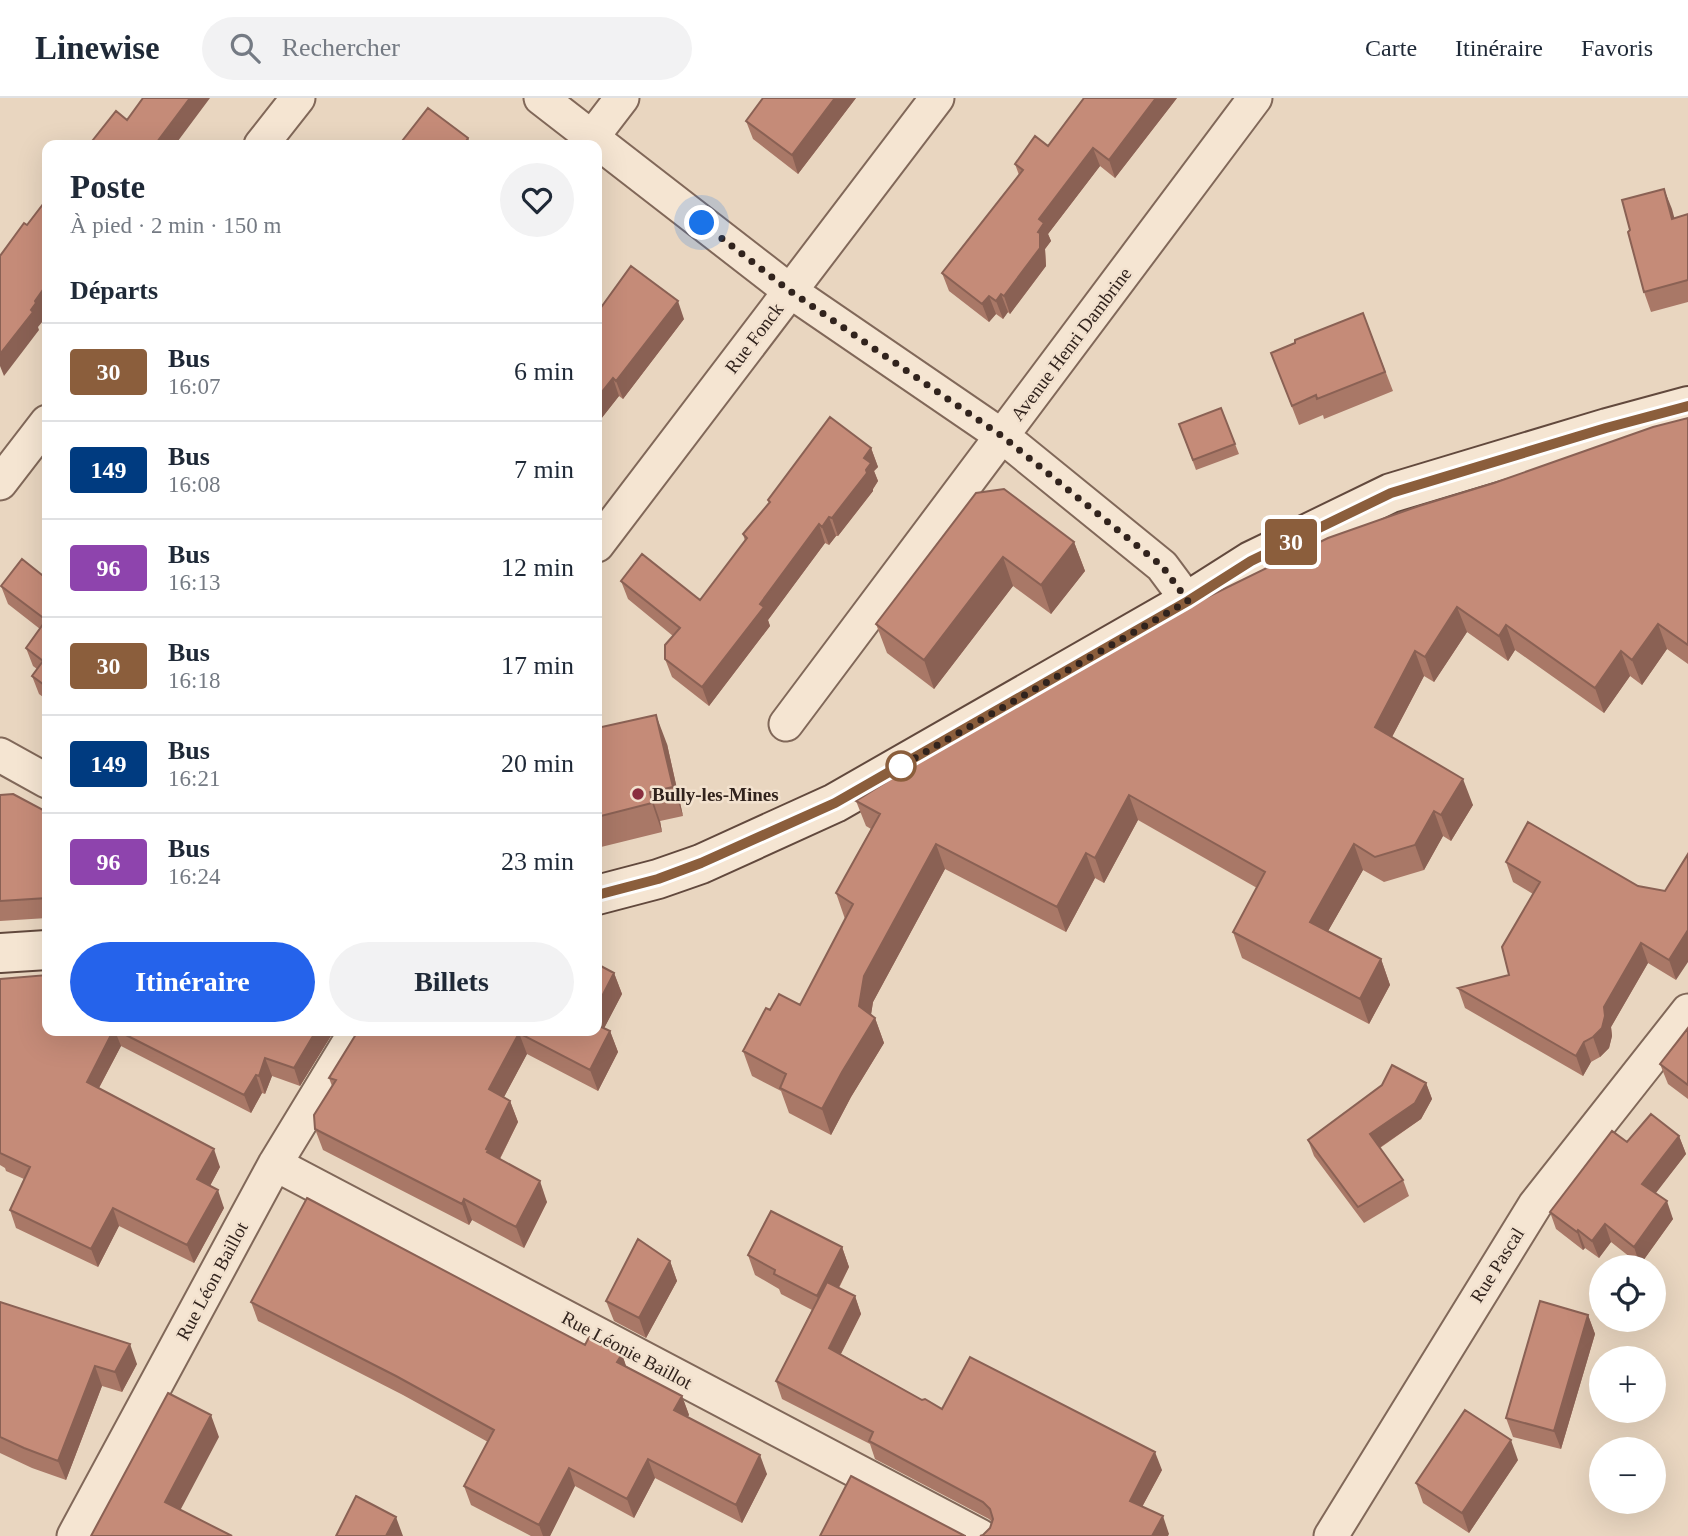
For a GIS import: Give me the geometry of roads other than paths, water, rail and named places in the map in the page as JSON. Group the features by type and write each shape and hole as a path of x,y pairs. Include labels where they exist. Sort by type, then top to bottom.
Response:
{"street":[{"path":"265,140 298,98"},
{"path":"541,98 588,140"},
{"path":"590,140 622,98"},
{"name":"Rue Fonck","path":"602,538 937,98"},
{"name":"Avenue Henri Dambrine","path":"786,724 1255,98"},
{"path":"602,151 790,291 1002,436 1162,566 1188,601"},
{"path":"602,894 658,879 701,863 835,803 1188,601 1251,561 1391,493 1688,406"},
{"path":"0,483 42,428"},
{"path":"0,755 42,778"},
{"path":"0,953 42,950"},
{"name":"Rue Pascal","path":"1331,1536 1535,1205 1688,1011"},
{"name":"Rue Léon Baillot","path":"74,1536 275,1164 353,1036"},
{"name":"Rue Léonie Baillot","path":"275,1164 979,1536"}],"place":[{"name":"Bully-les-Mines","path":"638,794"}]}
